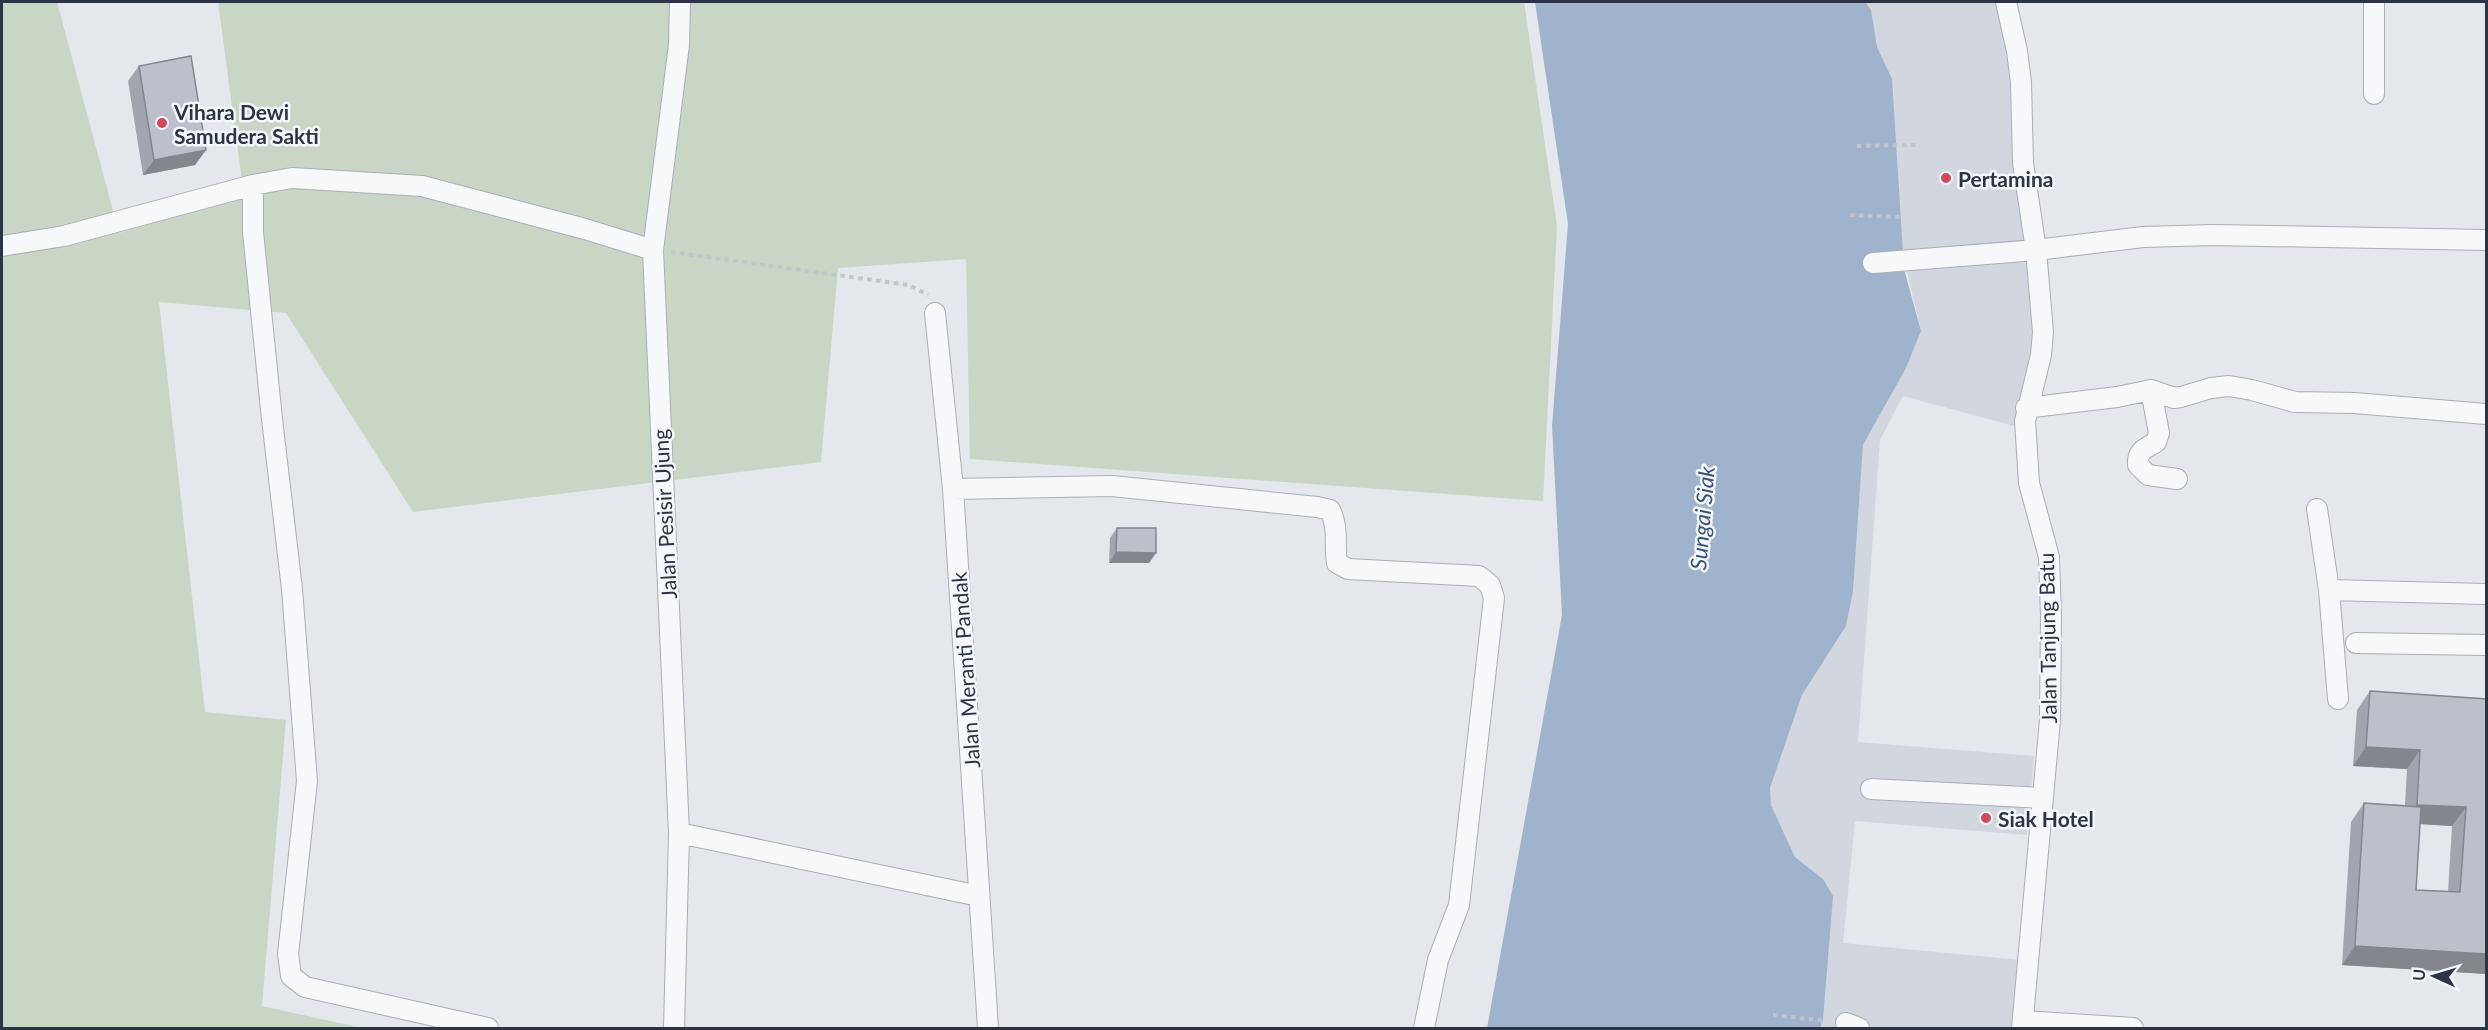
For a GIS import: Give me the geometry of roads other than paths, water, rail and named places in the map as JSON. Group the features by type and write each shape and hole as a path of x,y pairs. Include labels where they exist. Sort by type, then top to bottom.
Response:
{"street":[{"name":"Jalan Pesisir Ujung","path":"674,1029 679,833 653,250 679,45 680,2"},
{"name":"Jalan Tanjung Batu","path":"2006,2 2017,51 2021,83 2023,163 2036,250 2043,332 2041,355 2026,408 2029,483 2049,557 2050,720 2023,1025"},
{"path":"2374,2 2374,94"},
{"path":"2,246 64,236 253,185 292,178 422,186 585,229 653,250"},
{"path":"253,185 254,232 272,419 292,589 307,781 288,954 291,976 305,987 488,1029"},
{"path":"1873,263 2036,250 2143,237 2213,234 2487,240"},
{"name":"Jalan Meranti Pandak","path":"935,313 953,489 988,1029"},
{"path":"2026,408 2107,399 2151,390 2174,398 2211,388 2229,386 2295,402 2354,403 2487,414"},
{"path":"2151,390 2159,433 2156,442 2139,453 2138,465 2148,475 2177,479"},
{"path":"953,489 1112,486 1317,507 1330,510 1336,521 1337,563 1348,569 1479,576 1490,585 1494,598 1459,905 1438,960 1424,1029"},
{"path":"2317,509 2329,590 2338,699"},
{"path":"2329,590 2487,594"},
{"path":"2356,643 2487,645"},
{"path":"1871,789 2043,798"},
{"path":"679,833 979,896"},
{"path":"2023,1025 2133,1029"}],"water":[{"name":"Sungai Siak","path":"1535,2 1865,2 1871,10 1877,47 1892,79 1904,269 1921,331 1906,368 1863,445 1853,592 1846,626 1802,695 1770,788 1771,805 1795,857 1823,879 1833,896 1823,1020 1820,1028 1487,1028 1562,615 1552,426 1568,224"}],"place":[{"name":"Vihara Dewi Samudera Sakti","path":"162,123"},
{"name":"Pertamina","path":"1946,178"},
{"name":"Siak Hotel","path":"1986,818"}]}
